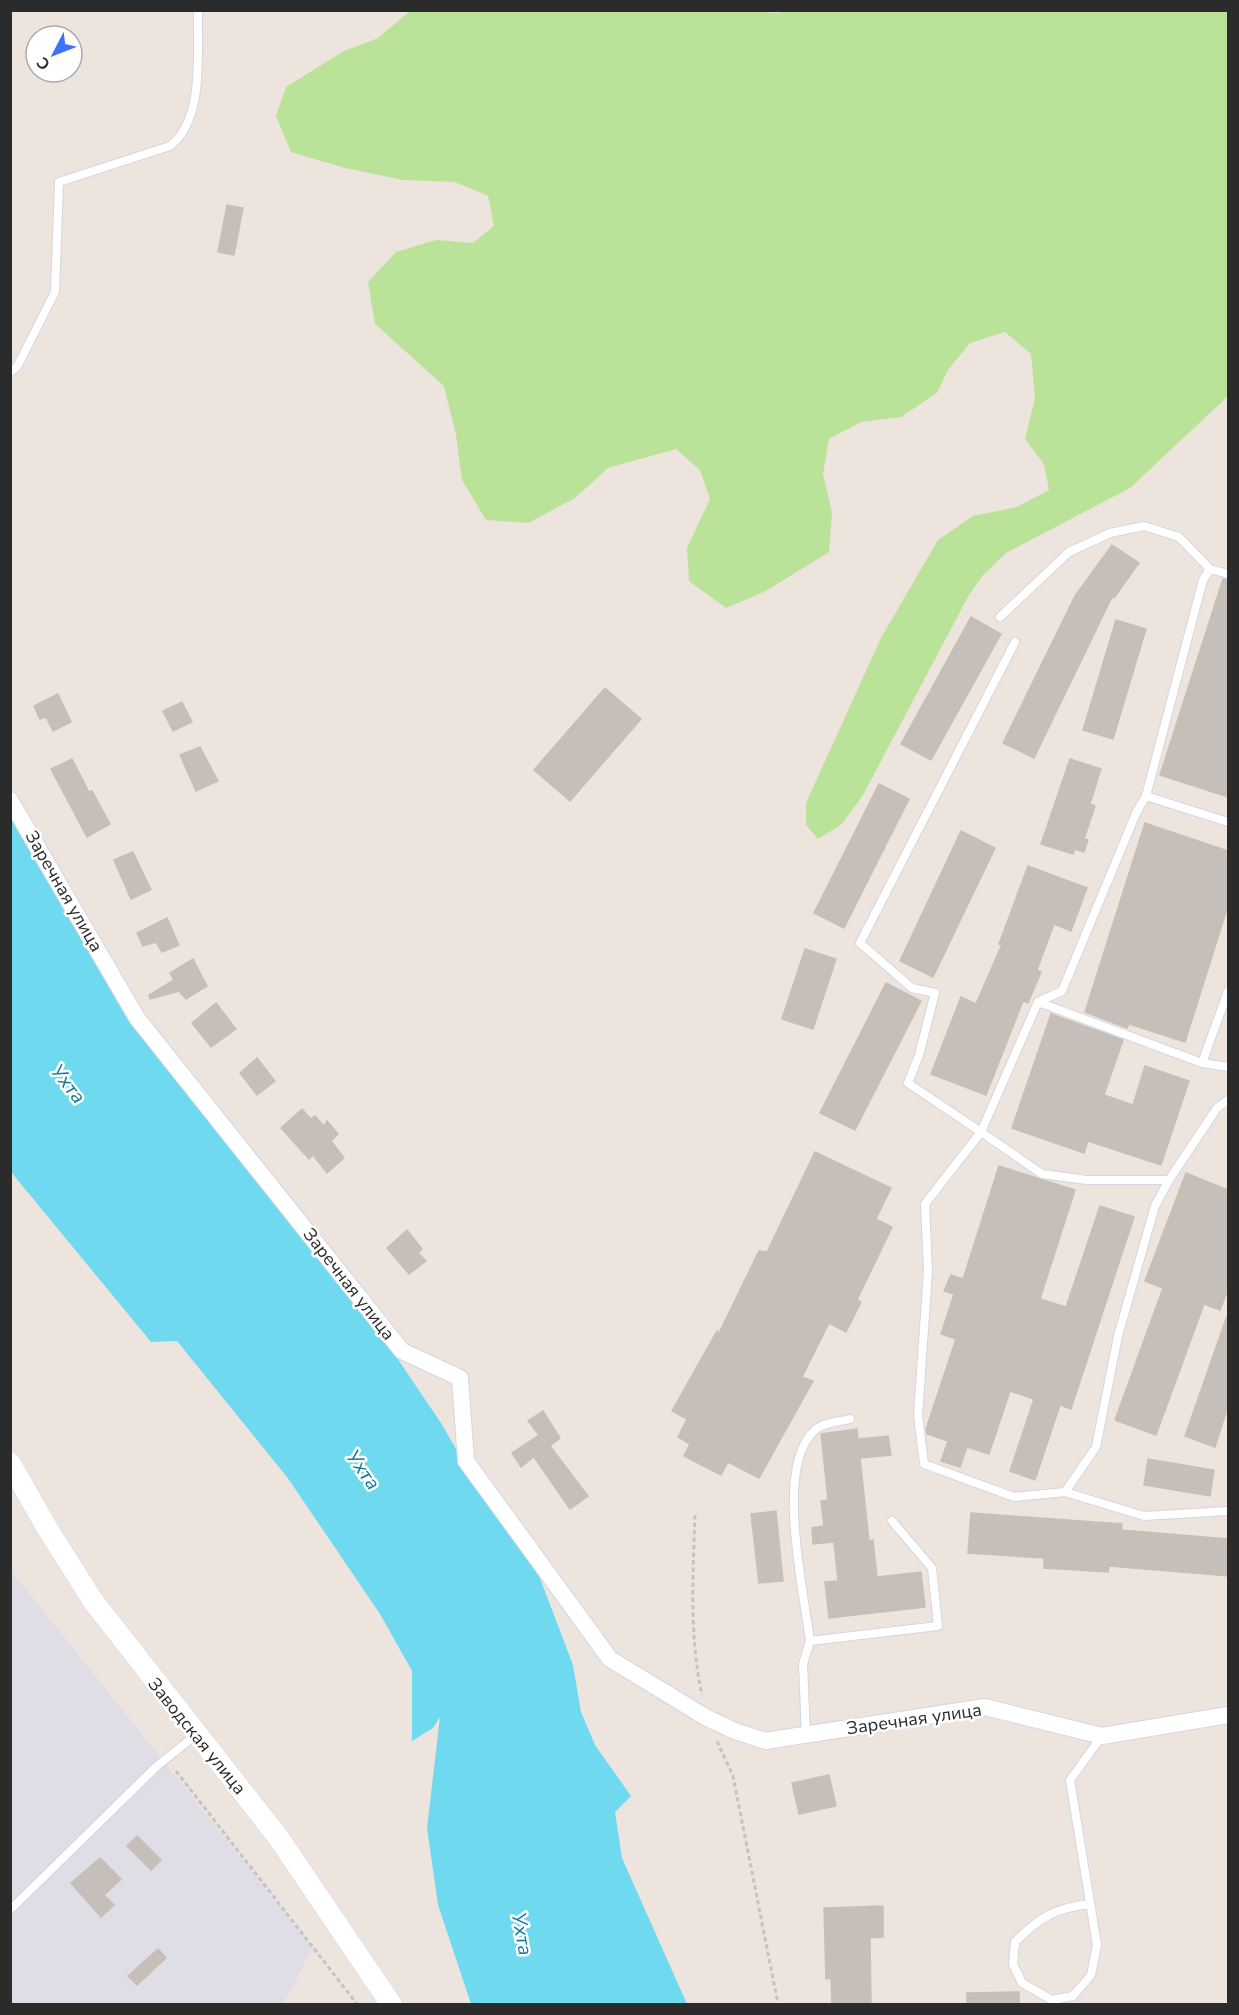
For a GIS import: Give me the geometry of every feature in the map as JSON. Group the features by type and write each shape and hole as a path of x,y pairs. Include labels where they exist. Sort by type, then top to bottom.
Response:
{"street":[{"name":"Заречная улица","path":"10,800 137,1018 402,1351 460,1378 466,1461 610,1659 707,1718 765,1741 985,1707 1102,1736 1228,1715"},
{"name":"Заводская улица","path":"10,1463 93,1601 278,1837 391,2004"}],"lane":[{"path":"10,372 17,367 55,292 59,182 89,170 170,146 183,137 194,107 198,10"},
{"path":"1000,617 1069,552 1110,533 1144,526 1179,537 1210,569 1228,574"},
{"path":"1210,569 1203,580 1146,796 1137,811 1062,991 1038,1002 981,1132 925,1204 928,1271 918,1415 924,1464 1014,1497 1065,1492 1144,1516 1228,1511"},
{"path":"1015,642 860,943 912,988 934,993 920,1056 908,1083 1042,1174 1087,1180 1169,1180"},
{"path":"1146,796 1228,822"},
{"path":"1202,1063 1228,991"},
{"path":"1038,1002 1202,1063 1228,1067"},
{"path":"1065,1492 1096,1447 1118,1336 1155,1206 1169,1180 1217,1107 1228,1100"},
{"path":"806,1736 803,1664 810,1641 792,1498 796,1468 804,1446 814,1431 823,1425 850,1419"},
{"path":"810,1641 938,1626 932,1568 892,1521"},
{"path":"10,1910 157,1766 197,1734"},
{"path":"1090,1904 1065,1907 1037,1920 1015,1941 1013,1964 1022,1983 1052,2000 1073,1996 1092,1975 1097,1945 1070,1780 1102,1736"}],"path":[{"path":"695,1515 692,1601 696,1669 707,1718 733,1776 778,2004"},
{"path":"176,1771 357,2004"}],"shaded area":[{"path":"10,1570 313,1948 283,2004 11,2004"}],"green space":[{"path":"789,10 1228,11 1228,396 1130,488 1006,553 983,575 969,595 863,795 842,824 818,839 806,825 806,803 881,638 938,540 973,516 1017,507 1049,490 1044,464 1025,439 1035,398 1031,354 1005,332 970,343 948,370 937,393 901,417 861,422 829,439 823,474 832,513 829,552 766,591 726,608 689,581 687,548 710,499 700,470 676,449 608,468 575,498 528,523 486,520 462,480 456,435 444,386 375,324 368,282 396,252 436,240 473,243 494,226 488,196 455,182 403,180 345,168 291,152 276,116 286,87 344,51 378,38 410,11 749,11 778,13"}],"water":[{"name":"Ухта","path":"10,812 131,1020 393,1352 441,1423 479,1488 536,1568 573,1665 581,1712 595,1745 631,1796 615,1812 622,1858 687,2004 471,2004 438,1905 427,1828 440,1717 433,1728 412,1741 412,1671 380,1614 287,1477 177,1341 151,1342 11,1172"}],"building":[{"path":"227,205 243,208 234,255 218,252"},
{"path":"1112,545 1139,563 1114,598 1112,597 1034,758 1003,743 1075,596"},
{"path":"1223,579 1228,580 1228,797 1160,775"},
{"path":"971,617 1001,634 931,760 901,744"},
{"path":"1116,620 1146,629 1113,739 1083,730"},
{"path":"605,688 641,719 570,801 534,770"},
{"path":"58,694 71,722 53,731 46,717 40,719 34,706"},
{"path":"182,702 192,722 173,731 163,711"},
{"path":"200,747 218,781 196,791 180,755"},
{"path":"72,759 89,792 92,791 110,824 87,837 51,769"},
{"path":"1070,759 1101,769 1090,804 1095,806 1084,839 1088,840 1084,852 1075,849 1073,854 1041,844"},
{"path":"879,784 909,799 844,928 814,913"},
{"path":"1145,823 1228,851 1228,906 1185,1042 1129,1024 1127,1028 1085,1012"},
{"path":"961,831 995,848 933,977 900,961"},
{"path":"133,852 151,890 131,899 114,860"},
{"path":"1028,866 1087,888 1071,931 1054,924 1037,970 1041,972 1028,1003 1023,1001 986,1095 931,1074 961,997 976,1004 1002,944 999,944"},
{"path":"167,918 179,945 162,952 156,942 143,946 137,933"},
{"path":"805,949 836,959 813,1029 782,1019"},
{"path":"193,959 207,986 186,999 179,991 150,999 149,995 174,980 170,973"},
{"path":"886,983 921,1001 855,1130 820,1113"},
{"path":"216,1003 236,1029 211,1047 192,1023"},
{"path":"1051,1014 1123,1040 1104,1095 1133,1105 1145,1066 1189,1081 1161,1165 1088,1141 1084,1153 1012,1128"},
{"path":"257,1058 275,1081 257,1095 240,1073"},
{"path":"302,1109 311,1119 315,1116 324,1126 327,1121 338,1134 331,1141 344,1158 327,1173 313,1155 309,1159 281,1128"},
{"path":"815,1152 891,1188 876,1219 892,1227 857,1300 861,1302 846,1332 829,1323 802,1377 813,1381 759,1478 728,1462 721,1475 684,1456 690,1444 678,1437 687,1419 672,1411 717,1331 718,1335 759,1251 767,1252"},
{"path":"999,1166 1075,1190 1040,1299 1066,1307 1100,1206 1134,1217 1071,1409 1060,1405 1035,1480 1010,1471 1034,1399 1010,1391 989,1454 967,1447 960,1467 941,1461 948,1441 927,1434 926,1429 956,1339 941,1334 954,1294 944,1291 951,1275 963,1279"},
{"path":"1186,1173 1228,1190 1228,1289 1220,1310 1204,1304 1156,1435 1115,1420 1163,1288 1145,1281"},
{"path":"407,1230 422,1249 418,1253 426,1261 409,1274 387,1248"},
{"path":"1227,1316 1228,1406 1215,1447 1185,1436"},
{"path":"543,1411 560,1438 550,1446 588,1496 570,1509 534,1457 521,1467 512,1453 539,1435 528,1421"},
{"path":"857,1429 858,1439 888,1436 891,1455 860,1458 869,1541 873,1540 877,1577 921,1572 925,1607 829,1618 825,1582 838,1581 834,1542 813,1544 812,1528 824,1526 821,1501 828,1500 821,1434"},
{"path":"1148,1459 1214,1470 1210,1496 1144,1485"},
{"path":"776,1511 783,1581 759,1583 751,1514"},
{"path":"971,1513 1122,1524 1121,1530 1228,1539 1228,1576 1109,1566 1108,1572 1044,1568 1044,1558 968,1553"},
{"path":"829,1775 836,1806 799,1814 792,1783"},
{"path":"137,1836 161,1860 151,1870 127,1846"},
{"path":"100,1858 121,1879 104,1895 114,1905 101,1917 71,1883"},
{"path":"883,1906 883,1937 870,1938 871,2004 832,2004 831,1978 826,1979 824,1908"},
{"path":"158,1949 166,1958 137,1985 128,1976"},
{"path":"1019,1992 1019,2004 967,2004 967,1993"}]}
